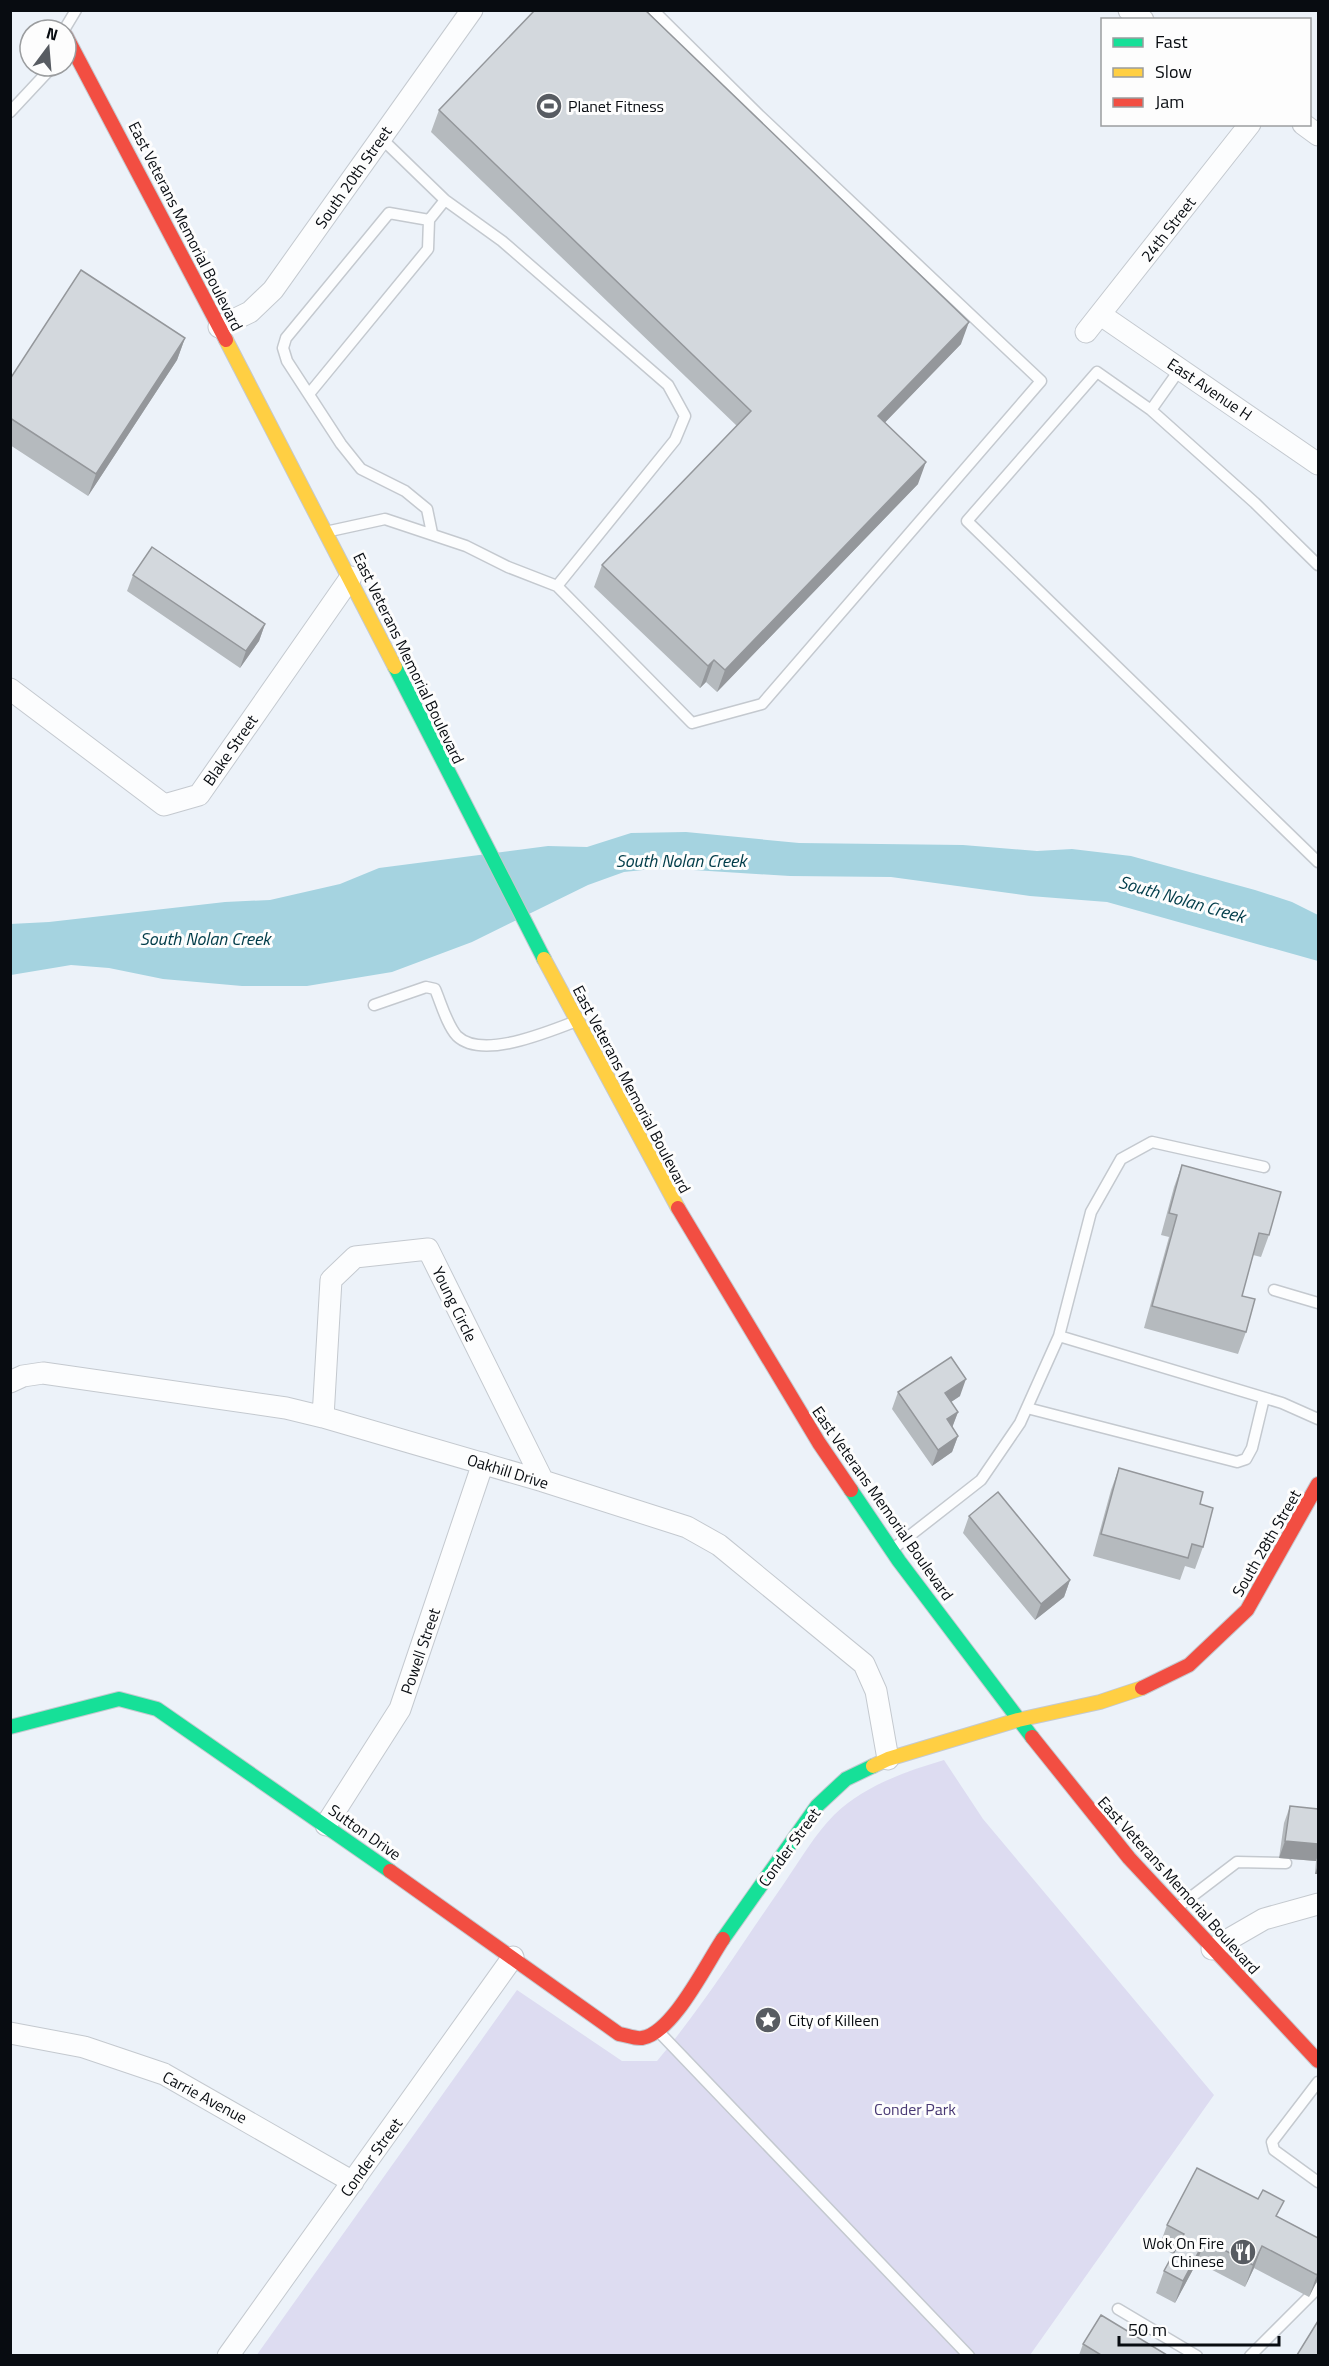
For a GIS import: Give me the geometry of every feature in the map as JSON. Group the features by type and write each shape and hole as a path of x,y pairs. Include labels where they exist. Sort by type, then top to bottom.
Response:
{"main road":[{"name":"East Veterans Memorial Boulevard","path":"78,63 351,577 443,764 550,971 685,1222 819,1443 892,1550 1018,1720 1129,1858 1318,2061"},
{"name":"South 28th Street","path":"1018,1720 1100,1702 1153,1684 1189,1665 1246,1610 1318,1484"},
{"name":"Sutton Drive","path":"10,1727 119,1699 139,1702 157,1709 326,1825 619,2034 641,2038 658,2031"},
{"name":"Conder Street","path":"658,2031 676,2011 721,1942 817,1806 846,1779 888,1759 1018,1720"}],"street":[{"name":"South 20th Street","path":"219,327 250,312 273,290 472,10"},
{"name":"24th Street","path":"1086,332 1248,126"},
{"path":"1306,126 1318,135"},
{"name":"East Avenue H","path":"1101,315 1318,464"},
{"name":"Blake Street","path":"10,689 164,805 199,795 351,577"},
{"name":"Young Circle","path":"323,1417 331,1280 355,1257 428,1249 543,1481"},
{"name":"Oakhill Drive","path":"10,1382 23,1376 43,1373 286,1408 483,1463 687,1527 719,1545 864,1664 876,1691 888,1759"},
{"name":"Powell Street","path":"326,1825 400,1709 483,1463"},
{"path":"1212,1949 1264,1919 1318,1904"},
{"name":"Conder Street","path":"228,2355 513,1957"},
{"name":"Carrie Avenue","path":"10,2033 84,2047 164,2074 353,2182"}],"lane":[{"path":"327,531 385,519 432,533 557,586 692,723 762,704 1041,381 759,116 653,10"},
{"path":"10,112 42,78"},
{"path":"381,138 446,200 502,241 668,384 685,416 675,440 557,586"},
{"path":"309,394 428,249 429,220 446,200"},
{"path":"429,220 389,213 286,338 283,348 287,361 341,444 361,469 405,492 427,509 432,533"},
{"path":"1151,410 1180,369"},
{"path":"1318,565 1255,503 1151,410 1098,372 967,521 1318,862"},
{"path":"374,1005 426,987 435,989 456,1035 465,1041 495,1045 515,1044 577,1021"},
{"path":"892,1550 981,1480 1020,1423 1059,1336 1091,1212 1121,1160 1152,1142 1264,1167"},
{"path":"1274,1290 1318,1303"},
{"path":"1059,1336 1264,1398 1318,1419"},
{"path":"1027,1408 1237,1462 1246,1459 1251,1448 1264,1398"},
{"path":"1175,1908 1237,1862 1286,1863"},
{"path":"658,2031 969,2355"},
{"path":"1318,2082 1272,2142 1274,2150 1318,2182"},
{"path":"1250,2355 1318,2288"},
{"path":"1118,2309 1197,2355"}],"green space":[{"name":"Conder Park","path":"944,1760 983,1819 1214,2095 1030,2355 256,2356 517,1990 622,2061 657,2061 707,1996 808,1847 834,1815 858,1796 885,1781"}],"water":[{"name":"South Nolan Creek","path":"686,832 799,843 963,845 1037,851 1072,849 1131,856 1255,890 1292,902 1318,915 1318,961 1107,902 1030,896 891,877 790,876 662,868 624,872 588,885 472,942 392,972 307,986 242,986 163,979 109,968 71,965 11,975 10,924 49,922 225,902 270,900 340,884 379,868 548,846 587,847 631,833"}],"building":[{"path":"535,10 645,10 969,322 878,416 926,462 725,670 714,660 708,666 602,565 751,411 439,110"},
{"path":"81,270 185,338 96,474 10,418 10,379"},
{"path":"152,547 265,624 246,651 133,575"},
{"path":"1182,1165 1281,1192 1269,1235 1259,1233 1242,1296 1255,1299 1246,1332 1152,1306 1177,1215 1169,1213"},
{"path":"951,1357 966,1379 945,1393 958,1412 947,1419 958,1436 938,1450 898,1392"},
{"path":"1119,1468 1203,1492 1200,1504 1213,1508 1203,1547 1192,1544 1188,1558 1101,1534"},
{"path":"998,1492 1070,1580 1041,1604 969,1516"},
{"path":"1290,1806 1318,1809 1318,1844 1285,1841"},
{"path":"1197,2168 1258,2199 1263,2190 1284,2201 1276,2216 1318,2238 1317,2275 1262,2246 1253,2265 1205,2240 1183,2281 1164,2271 1184,2234 1167,2225"},
{"path":"1101,2315 1167,2355 1101,2355 1083,2344"},
{"path":"1318,2321 1318,2355 1297,2355"}],"traffic: fast":[{"path":"395,667 544,959"},
{"path":"851,1490 899,1561 1032,1737"},
{"path":"10,1727 119,1699 157,1709 390,1871"},
{"path":"723,1939 817,1806 846,1779 873,1766"}],"traffic: slow":[{"path":"226,340 395,667"},
{"path":"544,959 678,1208"},
{"path":"873,1766 888,1759 1018,1720 1100,1702 1142,1688"}],"traffic: jam":[{"path":"78,59 226,340"},
{"path":"678,1208 819,1443 851,1490"},
{"path":"1142,1688 1189,1665 1247,1610 1318,1484"},
{"path":"1032,1737 1129,1858 1318,2061"},
{"path":"390,1871 619,2034 633,2037 642,2038 654,2033 677,2011 723,1939"}],"place":[{"name":"Planet Fitness","path":"549,106"},
{"name":"City of Killeen","path":"768,2020"},
{"name":"Wok On Fire Chinese","path":"1243,2252"}]}
